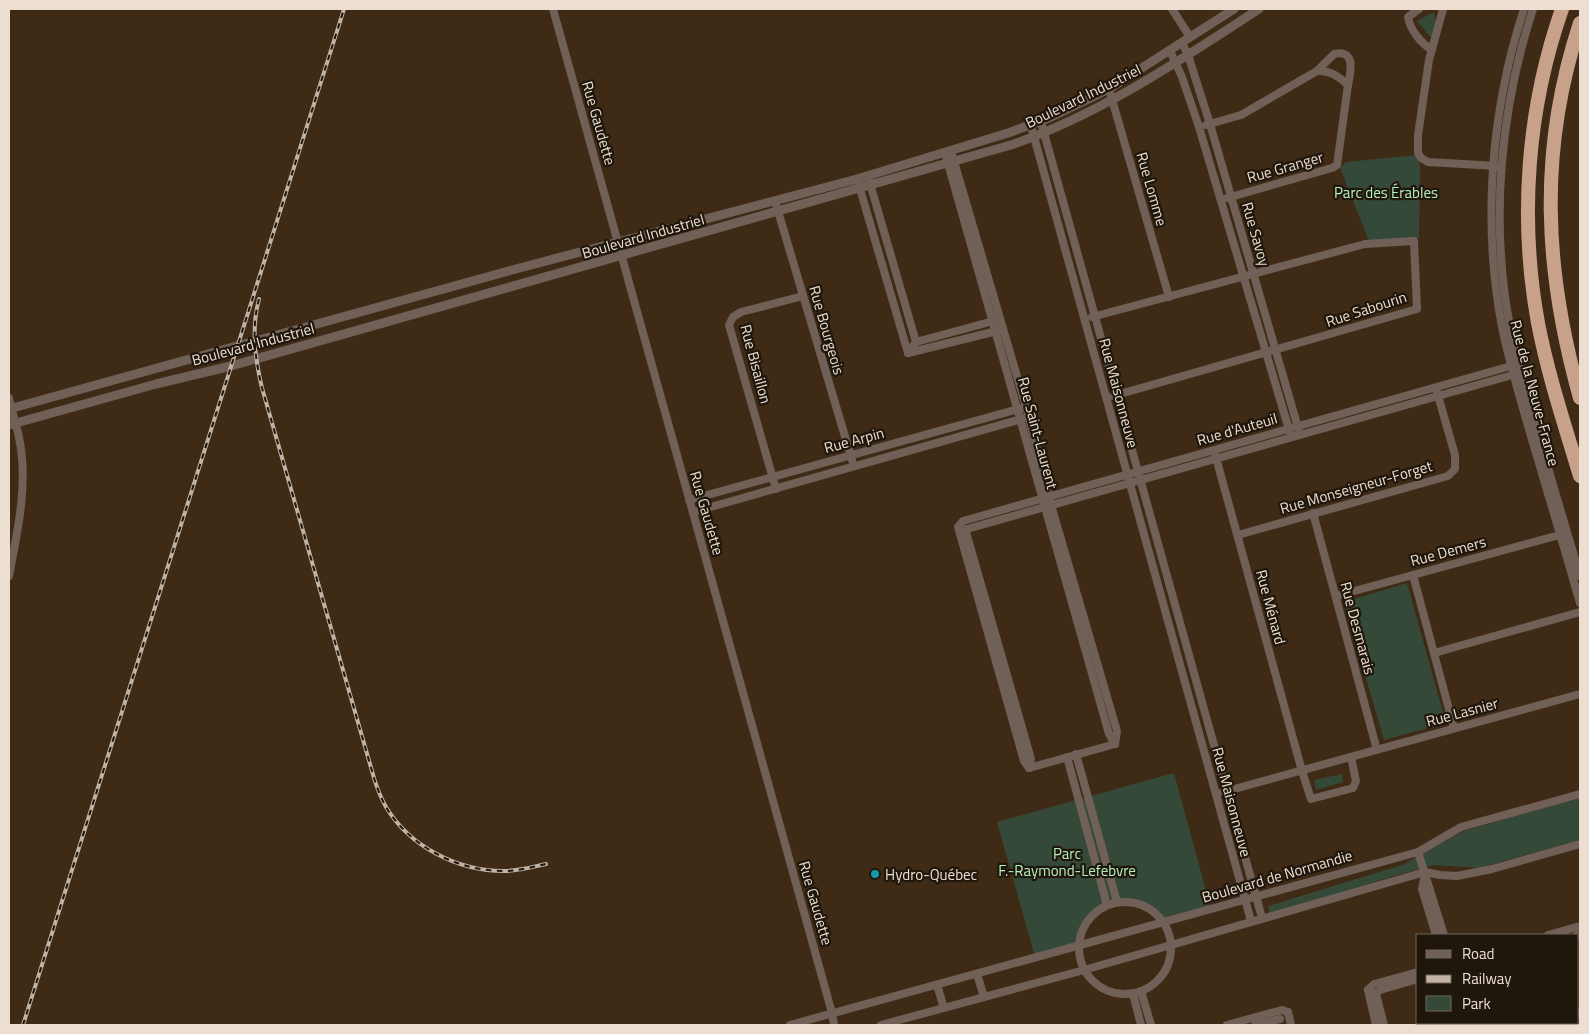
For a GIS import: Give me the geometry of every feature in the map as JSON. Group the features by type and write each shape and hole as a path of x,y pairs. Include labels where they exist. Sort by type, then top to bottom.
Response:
{"highway":[{"path":"1562,9 1546,62 1534,124 1529,183 1529,245 1541,336 1580,476"},
{"path":"1580,23 1565,78 1557,120 1552,165 1551,225 1557,297 1566,346 1580,398"}],"street":[{"name":"Rue Gaudette","path":"552,9 834,1025"},
{"path":"1172,9 1190,37"},
{"name":"Boulevard Industriel","path":"10,408 512,270 868,176 1031,126 1109,89 1234,9"},
{"name":"Boulevard Industriel","path":"12,424 156,384 231,366 952,163 1044,134 1112,101 1142,84 1259,9"},
{"path":"1419,9 1408,17 1409,24 1424,45 1432,50"},
{"path":"1443,9 1432,50 1420,120 1417,146 1419,156 1423,160 1432,162 1498,166"},
{"name":"Rue de la Neuve-France","path":"1524,9 1511,53 1502,100 1498,166 1503,270 1514,365 1564,533 1580,603"},
{"name":"Rue de la Neuve-France","path":"1498,166 1511,91 1532,9"},
{"name":"Rue Savoy","path":"1182,43 1188,55 1210,124 1300,435"},
{"name":"Rue Savoy","path":"1170,51 1176,62 1199,127 1291,437"},
{"name":"Rue Granger","path":"1199,127 1241,115 1316,70 1334,54 1343,54 1352,63 1337,165 1221,200"},
{"path":"1316,70 1331,72 1348,85"},
{"name":"Rue Lomme","path":"1109,89 1170,297"},
{"name":"Rue Maisonneuve","path":"1040,122 1262,918"},
{"name":"Rue Maisonneuve","path":"1031,126 1251,921"},
{"name":"Rue Saint-Laurent","path":"948,152 1000,330 1026,406 1048,506 1081,620 1117,731 1115,744 1067,757 1027,764 963,525"},
{"path":"868,176 916,342"},
{"path":"856,179 908,353"},
{"name":"Rue Bourgeois","path":"775,201 853,467"},
{"path":"1062,236 1072,233"},
{"name":"Rue Sabourin","path":"1254,275 1365,244 1414,241 1417,309 1276,351"},
{"path":"512,270 515,286"},
{"path":"1085,319 1254,275"},
{"path":"886,278 896,276"},
{"path":"464,283 465,300"},
{"name":"Rue Bisaillon","path":"776,488 729,325 733,317 741,312 803,296"},
{"path":"377,307 378,324"},
{"path":"908,353 916,342 997,320"},
{"path":"908,353 1000,330"},
{"name":"Rue Saint-Laurent","path":"1000,330 1020,419 1046,497"},
{"path":"1106,398 1276,351"},
{"name":"Rue d'Auteuil","path":"963,525 1046,497 1514,365"},
{"path":"156,384 164,366"},
{"name":"Rue d'Auteuil","path":"963,525 1048,506 1517,374"},
{"path":"86,387 89,402"},
{"name":"Rue Monseigneur-Forget","path":"1238,535 1448,476 1455,469 1455,455 1436,387"},
{"path":"9,398 12,424 20,443 22,496 9,576"},
{"name":"Rue Arpin","path":"689,500 1026,406"},
{"name":"Rue Arpin","path":"693,512 1029,417"},
{"name":"Rue Ménard","path":"1214,450 1302,771"},
{"name":"Rue Desmarais","path":"1313,513 1377,750"},
{"name":"Rue de la Neuve-France","path":"1564,533 1580,576"},
{"name":"Rue Demers","path":"1336,596 1564,533"},
{"path":"1151,558 1161,554"},
{"path":"1413,574 1454,728"},
{"path":"1434,652 1580,612"},
{"path":"1172,636 1183,633"},
{"name":"Rue Lasnier","path":"1216,794 1580,694"},
{"path":"1195,719 1206,716"},
{"path":"1076,754 1117,902"},
{"path":"1067,757 1107,905"},
{"path":"1302,771 1311,799 1353,788 1356,781 1351,758"},
{"name":"Boulevard de Normandie","path":"790,1025 1164,923 1245,898 1418,852 1461,827 1580,794"},
{"path":"881,1025 1084,970 1426,872 1457,876 1492,869 1580,844"},
{"path":"1418,852 1426,872 1444,934"},
{"path":"1095,860 1105,858"},
{"path":"1426,872 1422,890 1436,934"},
{"path":"1117,902 1144,905 1155,912 1169,932 1171,945 1170,961 1166,969 1156,982 1142,991 1133,994 1122,994 1104,989 1092,980 1084,970 1079,955 1081,933 1087,921 1107,905 1117,902"},
{"path":"1555,934 1569,932 1580,926"},
{"path":"1368,990 1374,984 1416,973"},
{"path":"977,974 984,997"},
{"path":"1376,994 1380,990 1416,980"},
{"path":"936,985 944,1008"},
{"path":"1368,990 1376,994 1384,1025"},
{"path":"1368,990 1376,1025"},
{"path":"1142,991 1151,1025"},
{"path":"1133,994 1141,1025"},
{"path":"1227,1025 1238,1024 1282,1010 1288,1012"},
{"path":"1255,1025 1281,1022 1288,1012"},
{"path":"1288,1012 1292,1025"}],"green space":[{"path":"1434,12 1436,23 1431,38 1417,21"},
{"name":"Parc des Érables","path":"1417,155 1420,167 1419,238 1369,241 1340,168 1346,162"},
{"path":"1407,583 1446,723 1384,740 1344,602"},
{"name":"Parc F.-Raymond-Lefebvre","path":"1174,773 1211,909 1165,922 1149,905 1137,901 1125,900 1114,902 1104,906 1095,913 1082,932 1079,944 1035,957 997,822"},
{"path":"1342,774 1343,782 1316,790 1314,780"},
{"path":"1580,798 1580,840 1479,868 1434,865 1270,915 1268,906 1402,865 1464,831"}],"railway":[{"path":"23,1025 344,9"},
{"path":"259,299 255,321 255,344 262,388 374,778 384,804 408,834 422,845 453,861 470,867 504,871 520,870 546,864"}],"place":[{"name":"Hydro-Québec","path":"875,874"}]}
